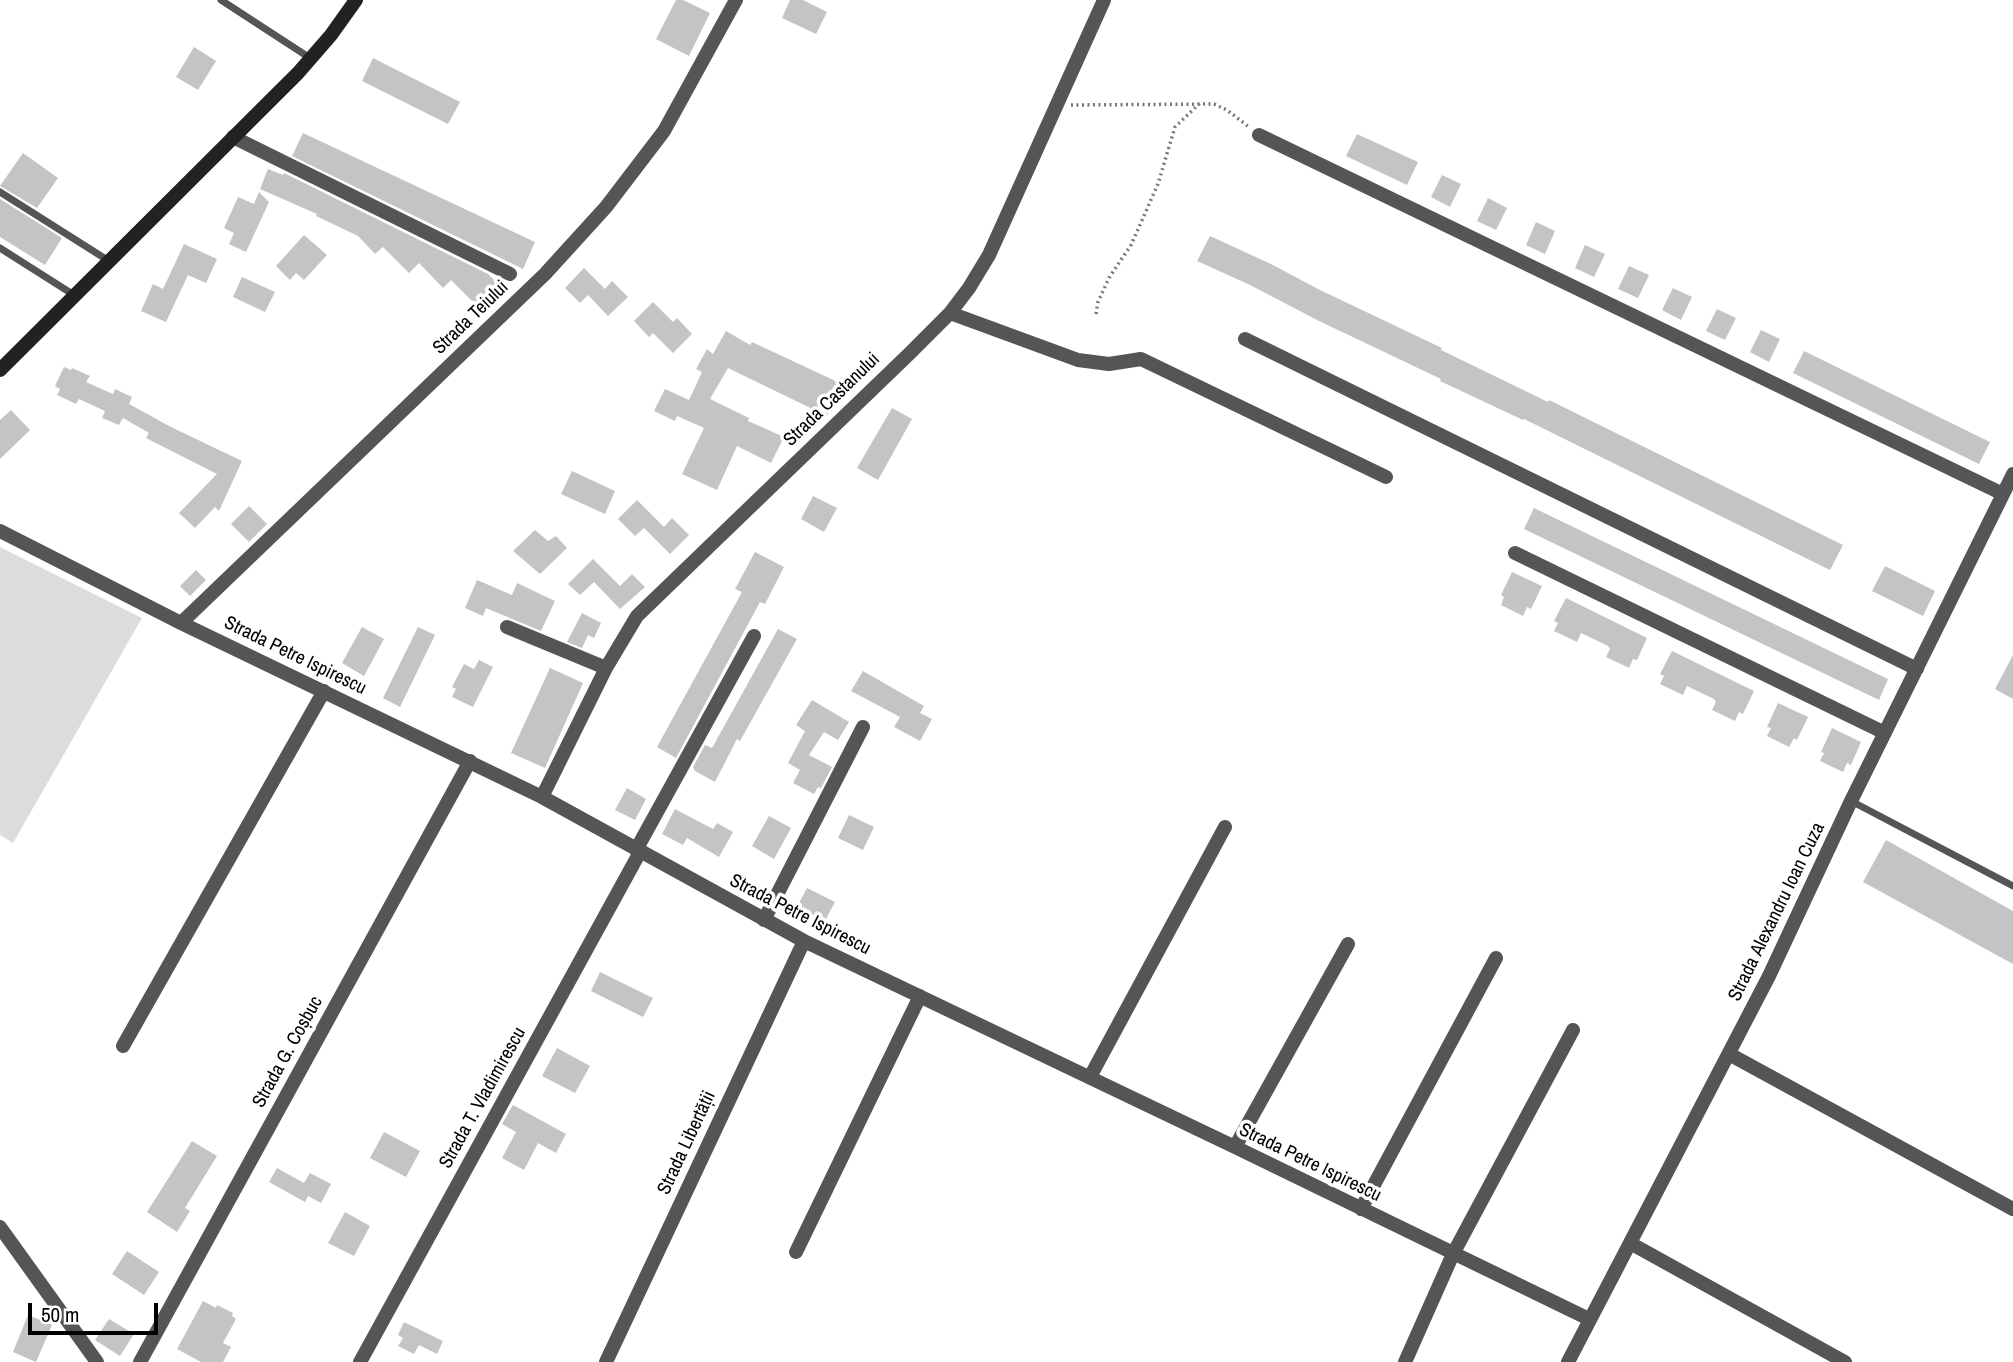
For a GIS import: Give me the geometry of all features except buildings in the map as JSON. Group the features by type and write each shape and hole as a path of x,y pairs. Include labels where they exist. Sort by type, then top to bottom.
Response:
{"main road":[{"path":"0,370 311,59 356,0"}],"street":[{"name":"Strada Teiului","path":"181,622 545,274 606,207 664,131 736,0"},
{"name":"Strada Castanului","path":"542,797 606,668 637,616 950,313 970,288 989,255 1104,0"},
{"path":"1259,135 2003,494"},
{"path":"233,137 510,274"},
{"path":"950,313 1078,360 1109,364 1141,359 1149,362 1386,477"},
{"path":"1245,339 1917,669"},
{"name":"Strada Alexandru Ioan Cuza","path":"1568,1362 1769,976 1851,801 2013,474"},
{"name":"Strada Petre Ispirescu","path":"0,531 542,797 804,941 1589,1320"},
{"path":"1516,553 1885,733"},
{"path":"507,627 606,668"},
{"name":"Strada T. Vladimirescu","path":"360,1362 754,636"},
{"path":"123,1046 324,691"},
{"path":"764,920 863,727"},
{"name":"Strada G. Coșbuc","path":"139,1362 470,761"},
{"path":"1090,1077 1225,827"},
{"name":"Strada Libertății","path":"606,1362 804,941"},
{"path":"1235,1147 1348,944"},
{"path":"1361,1209 1496,958"},
{"path":"796,1252 920,996"},
{"path":"1405,1362 1453,1254 1573,1030"},
{"path":"1729,1054 2013,1209"},
{"path":"0,1227 97,1362"},
{"path":"1630,1243 1845,1362"}],"lane":[{"path":"221,0 311,59"},
{"path":"0,192 109,261"},
{"path":"0,248 75,296"},
{"path":"1851,801 2013,886"}],"path":[{"path":"1055,106 1087,103 1214,104 1227,110 1259,135"},
{"path":"1096,314 1098,302 1109,278 1131,245 1158,184 1175,127 1200,103"}],"shaded area":[{"path":"0,547 142,618 13,843 0,835"}]}
